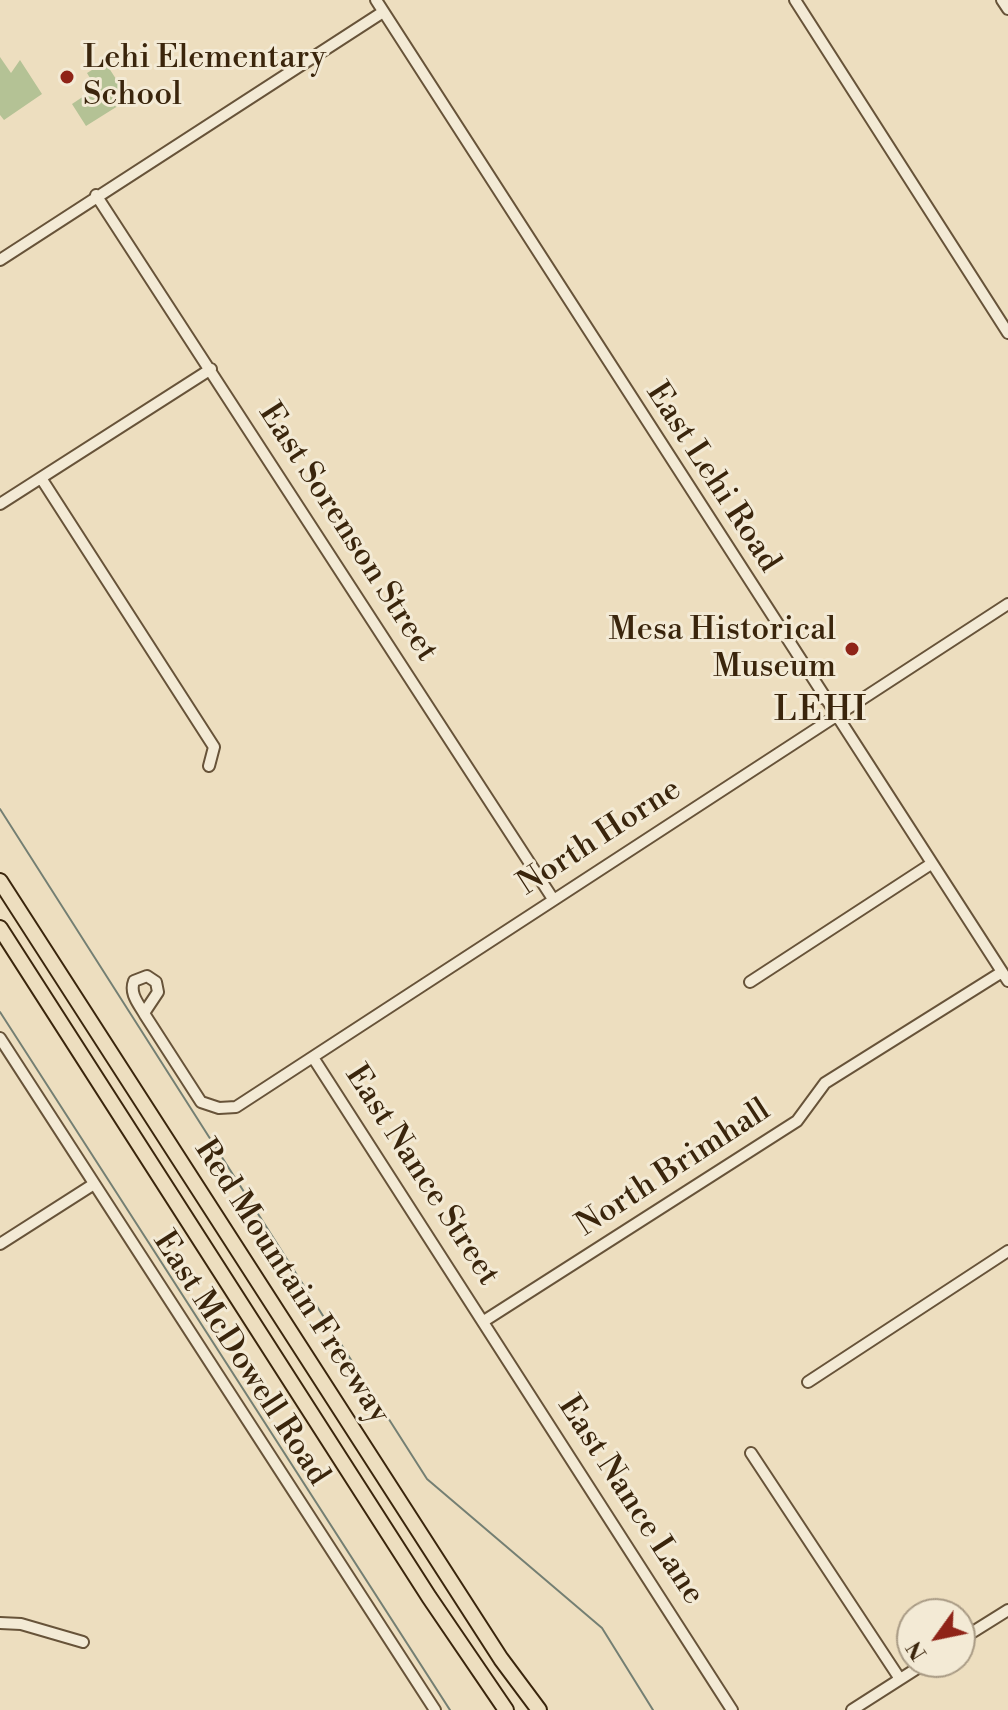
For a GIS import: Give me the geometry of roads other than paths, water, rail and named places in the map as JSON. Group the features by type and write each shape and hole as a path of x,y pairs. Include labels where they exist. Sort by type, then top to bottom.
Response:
{"highway":[{"name":"Red Mountain Freeway","path":"0,881 501,1659 539,1710"},
{"name":"Red Mountain Freeway","path":"0,928 429,1597 506,1710"}],"street":[{"name":"East Lehi Road","path":"376,0 1005,977"},
{"path":"795,0 1008,333"},
{"path":"1002,0 1008,9"},
{"path":"0,260 383,12"},
{"name":"East Sorenson Street","path":"96,195 553,899"},
{"path":"0,504 211,369"},
{"path":"41,478 214,747 209,766"},
{"name":"North Horne","path":"144,1013 201,1102 219,1108 236,1107 1008,604"},
{"path":"822,697 830,702 842,702 879,687"},
{"path":"750,982 931,864"},
{"name":"North Brimhall","path":"484,1321 797,1121 825,1083 1005,977"},
{"name":"East McDowell Road","path":"0,1038 435,1710"},
{"name":"East Nance Street","path":"314,1059 484,1321"},
{"path":"0,1244 94,1184"},
{"path":"808,1382 1008,1251"},
{"name":"East Nance Lane","path":"484,1321 732,1710"},
{"path":"751,1453 900,1679 852,1710"},
{"path":"976,1630 1008,1610"},
{"path":"0,1623 21,1624 83,1642"}],"waterway":[{"path":"0,809 427,1479 602,1628 653,1710"},
{"path":"0,1012 450,1710"}],"place":[{"name":"Lehi Elementary School","path":"67,77"},
{"name":"Mesa Historical Museum","path":"852,649"}],"district":[{"name":"LEHI","path":"821,712"}]}
